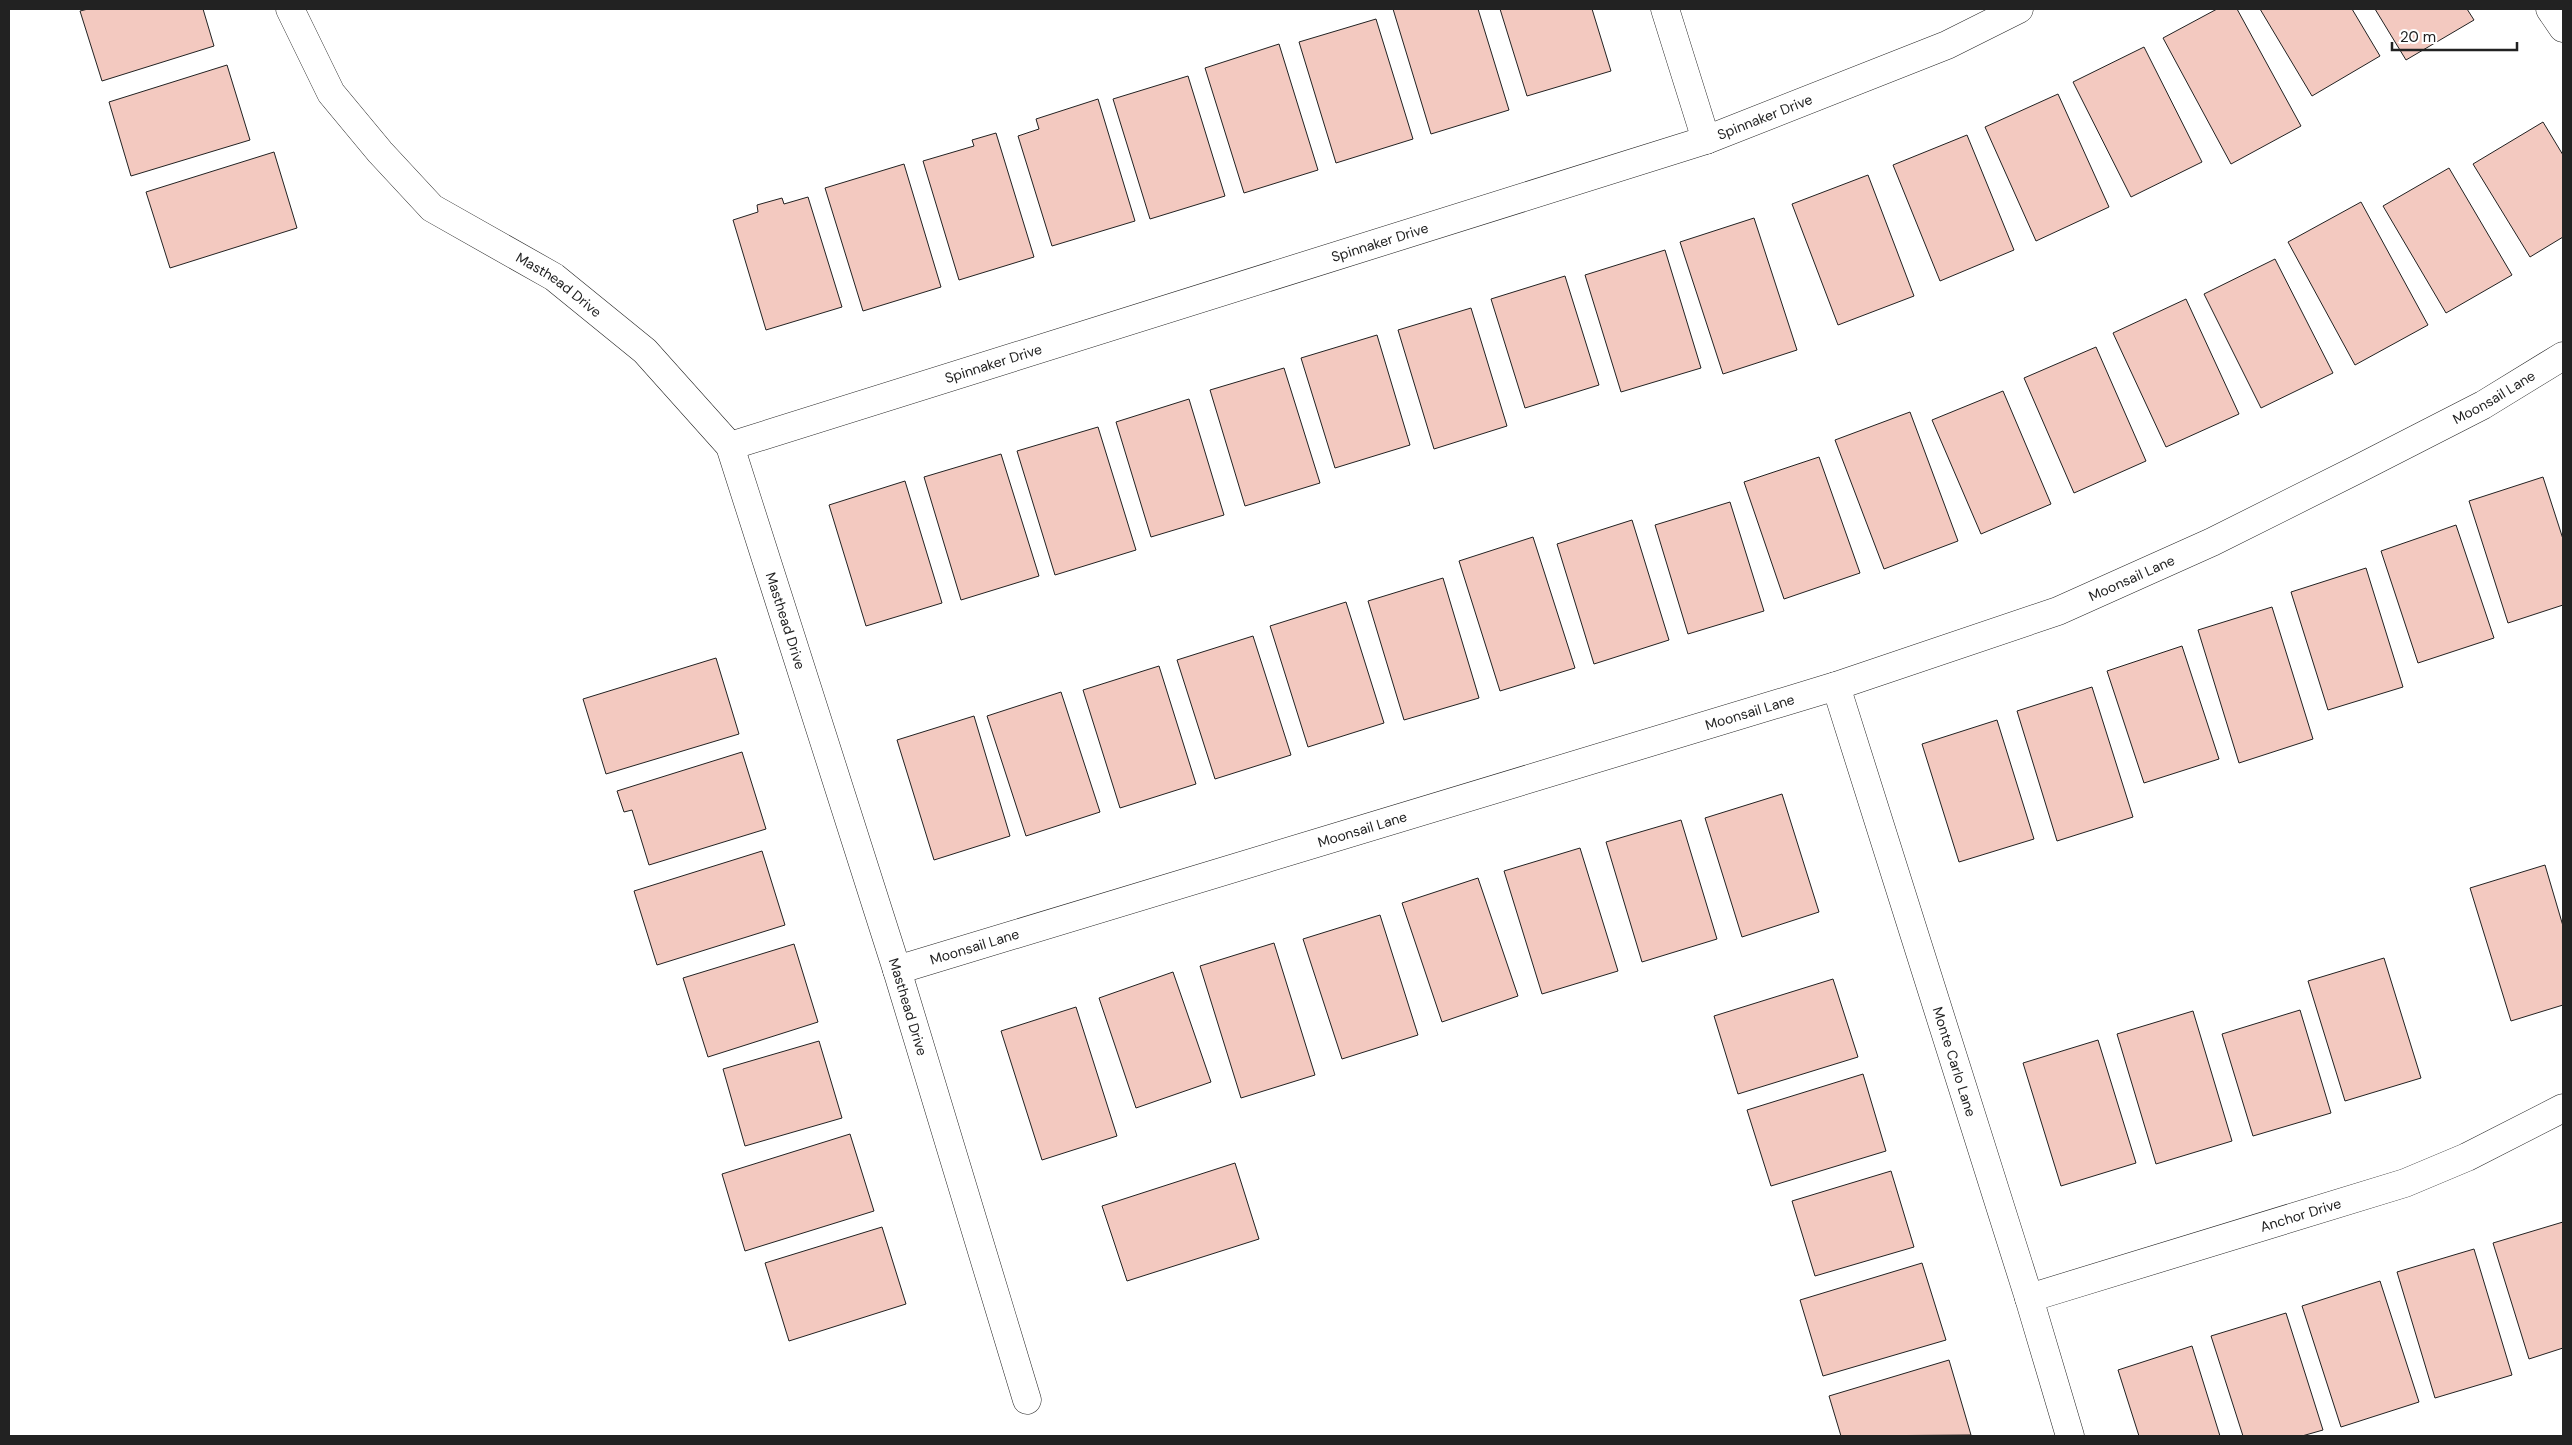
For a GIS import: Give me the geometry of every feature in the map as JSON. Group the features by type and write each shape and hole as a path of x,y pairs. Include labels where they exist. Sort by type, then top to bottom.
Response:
{"street":[{"name":"Masthead Drive","path":"290,9 331,93 380,152 432,208 554,277 645,351 730,446 897,970 1027,1400"},
{"path":"1665,9 1706,140"},
{"name":"Spinnaker Drive","path":"730,446 1706,140 1946,44 2019,9"},
{"path":"2550,9 2563,28"},
{"name":"Moonsail Lane","path":"897,970 1836,686 2058,612 2212,542 2483,405 2563,356"},
{"name":"Monte Carlo Lane","path":"1836,686 2029,1298 2070,1436"},
{"name":"Anchor Drive","path":"2029,1298 2405,1183 2467,1157 2563,1108"}],"building":[{"path":"88,9 203,9 214,46 102,81 80,11"},
{"path":"1393,9 1478,9 1509,110 1431,134"},
{"path":"1500,9 1592,9 1611,71 1527,96"},
{"path":"2217,9 2237,9 2301,126 2231,164 2163,38"},
{"path":"2260,9 2352,9 2380,56 2312,96"},
{"path":"2375,9 2467,9 2474,20 2406,60"},
{"path":"1376,19 1413,139 1336,163 1299,42"},
{"path":"1279,44 1318,170 1244,193 1205,68"},
{"path":"2144,47 2202,162 2131,197 2073,82"},
{"path":"227,65 250,140 131,176 109,102"},
{"path":"1188,76 1225,196 1150,219 1113,99"},
{"path":"2058,94 2109,207 2036,241 1985,127"},
{"path":"1098,99 1135,221 1052,246 1018,136 1039,129 1036,119"},
{"path":"2543,122 2563,155 2563,237 2530,257 2473,164"},
{"path":"996,133 1034,257 959,280 923,161 974,146 972,140"},
{"path":"1967,135 2014,250 1940,281 1893,165"},
{"path":"274,152 297,228 170,268 146,192"},
{"path":"904,164 941,287 863,311 825,188"},
{"path":"2449,168 2512,275 2446,313 2383,206"},
{"path":"1868,175 1914,296 1838,325 1792,204"},
{"path":"808,197 842,307 766,330 733,220 758,212 757,205 782,198 784,204"},
{"path":"2361,202 2428,325 2355,365 2288,242"},
{"path":"1754,218 1797,350 1723,374 1680,242"},
{"path":"1665,250 1701,368 1621,392 1585,275"},
{"path":"2275,259 2333,373 2261,408 2204,294"},
{"path":"1565,276 1599,385 1525,408 1491,299"},
{"path":"2186,299 2239,414 2166,447 2113,333"},
{"path":"1471,308 1507,426 1434,449 1398,330"},
{"path":"1377,335 1410,445 1335,468 1301,358"},
{"path":"2096,347 2146,461 2074,493 2024,378"},
{"path":"1284,368 1320,483 1245,506 1210,390"},
{"path":"2003,391 2051,504 1981,534 1932,420"},
{"path":"1189,399 1224,515 1151,537 1116,422"},
{"path":"1910,412 1958,541 1884,569 1835,440"},
{"path":"1098,427 1136,550 1055,575 1017,451"},
{"path":"1001,454 1039,576 961,600 924,477"},
{"path":"1819,457 1860,573 1784,599 1744,482"},
{"path":"2543,477 2563,539 2563,605 2508,623 2469,501"},
{"path":"905,481 942,603 866,626 829,505"},
{"path":"1730,502 1764,611 1688,634 1655,525"},
{"path":"1632,520 1669,640 1594,664 1557,544"},
{"path":"2456,525 2494,638 2418,663 2381,551"},
{"path":"1533,537 1575,668 1500,691 1459,561"},
{"path":"2366,568 2403,687 2328,710 2291,592"},
{"path":"1443,578 1479,698 1404,720 1368,601"},
{"path":"1346,602 1384,723 1308,747 1270,626"},
{"path":"2272,607 2313,739 2239,763 2198,630"},
{"path":"1253,636 1291,755 1215,779 1177,660"},
{"path":"2182,646 2219,759 2144,783 2107,671"},
{"path":"716,658 739,734 606,774 583,699"},
{"path":"1159,666 1196,784 1120,808 1083,690"},
{"path":"2092,687 2133,817 2057,841 2017,711"},
{"path":"1061,692 1100,812 1026,836 987,716"},
{"path":"974,716 1010,836 934,860 897,740"},
{"path":"1997,720 2034,839 1959,862 1922,744"},
{"path":"742,752 766,829 649,865 632,810 624,812 617,791"},
{"path":"1782,794 1819,912 1742,937 1705,818"},
{"path":"1681,820 1717,939 1642,962 1606,842"},
{"path":"1580,848 1618,971 1542,994 1504,871"},
{"path":"762,851 785,925 657,965 634,891"},
{"path":"2545,865 2563,926 2563,1005 2511,1021 2470,888"},
{"path":"1478,878 1518,996 1442,1022 1402,903"},
{"path":"1380,915 1418,1035 1342,1059 1303,939"},
{"path":"1274,943 1315,1075 1241,1098 1200,966"},
{"path":"794,944 818,1022 708,1057 683,978"},
{"path":"2384,958 2421,1078 2345,1101 2308,981"},
{"path":"1173,972 1211,1082 1136,1108 1099,998"},
{"path":"1833,979 1858,1057 1738,1094 1714,1016"},
{"path":"1076,1007 1117,1136 1042,1160 1001,1031"},
{"path":"2300,1010 2331,1113 2253,1136 2222,1034"},
{"path":"2193,1011 2232,1141 2156,1164 2117,1034"},
{"path":"2098,1040 2136,1163 2061,1186 2023,1063"},
{"path":"819,1041 842,1118 745,1146 723,1069"},
{"path":"1863,1074 1886,1151 1771,1186 1747,1110"},
{"path":"850,1134 874,1211 745,1251 722,1174"},
{"path":"1235,1163 1259,1239 1127,1281 1102,1206"},
{"path":"1891,1171 1914,1247 1815,1276 1792,1201"},
{"path":"2563,1222 2563,1348 2529,1359 2493,1243"},
{"path":"882,1227 906,1304 789,1341 765,1263"},
{"path":"2474,1249 2512,1375 2435,1398 2397,1272"},
{"path":"1922,1263 1946,1340 1823,1376 1800,1300"},
{"path":"2380,1281 2419,1402 2341,1427 2302,1306"},
{"path":"2286,1313 2323,1430 2302,1436 2243,1436 2211,1336"},
{"path":"2192,1346 2220,1436 2139,1436 2118,1370"},
{"path":"1949,1360 1971,1435 1841,1436 1829,1396"}]}
